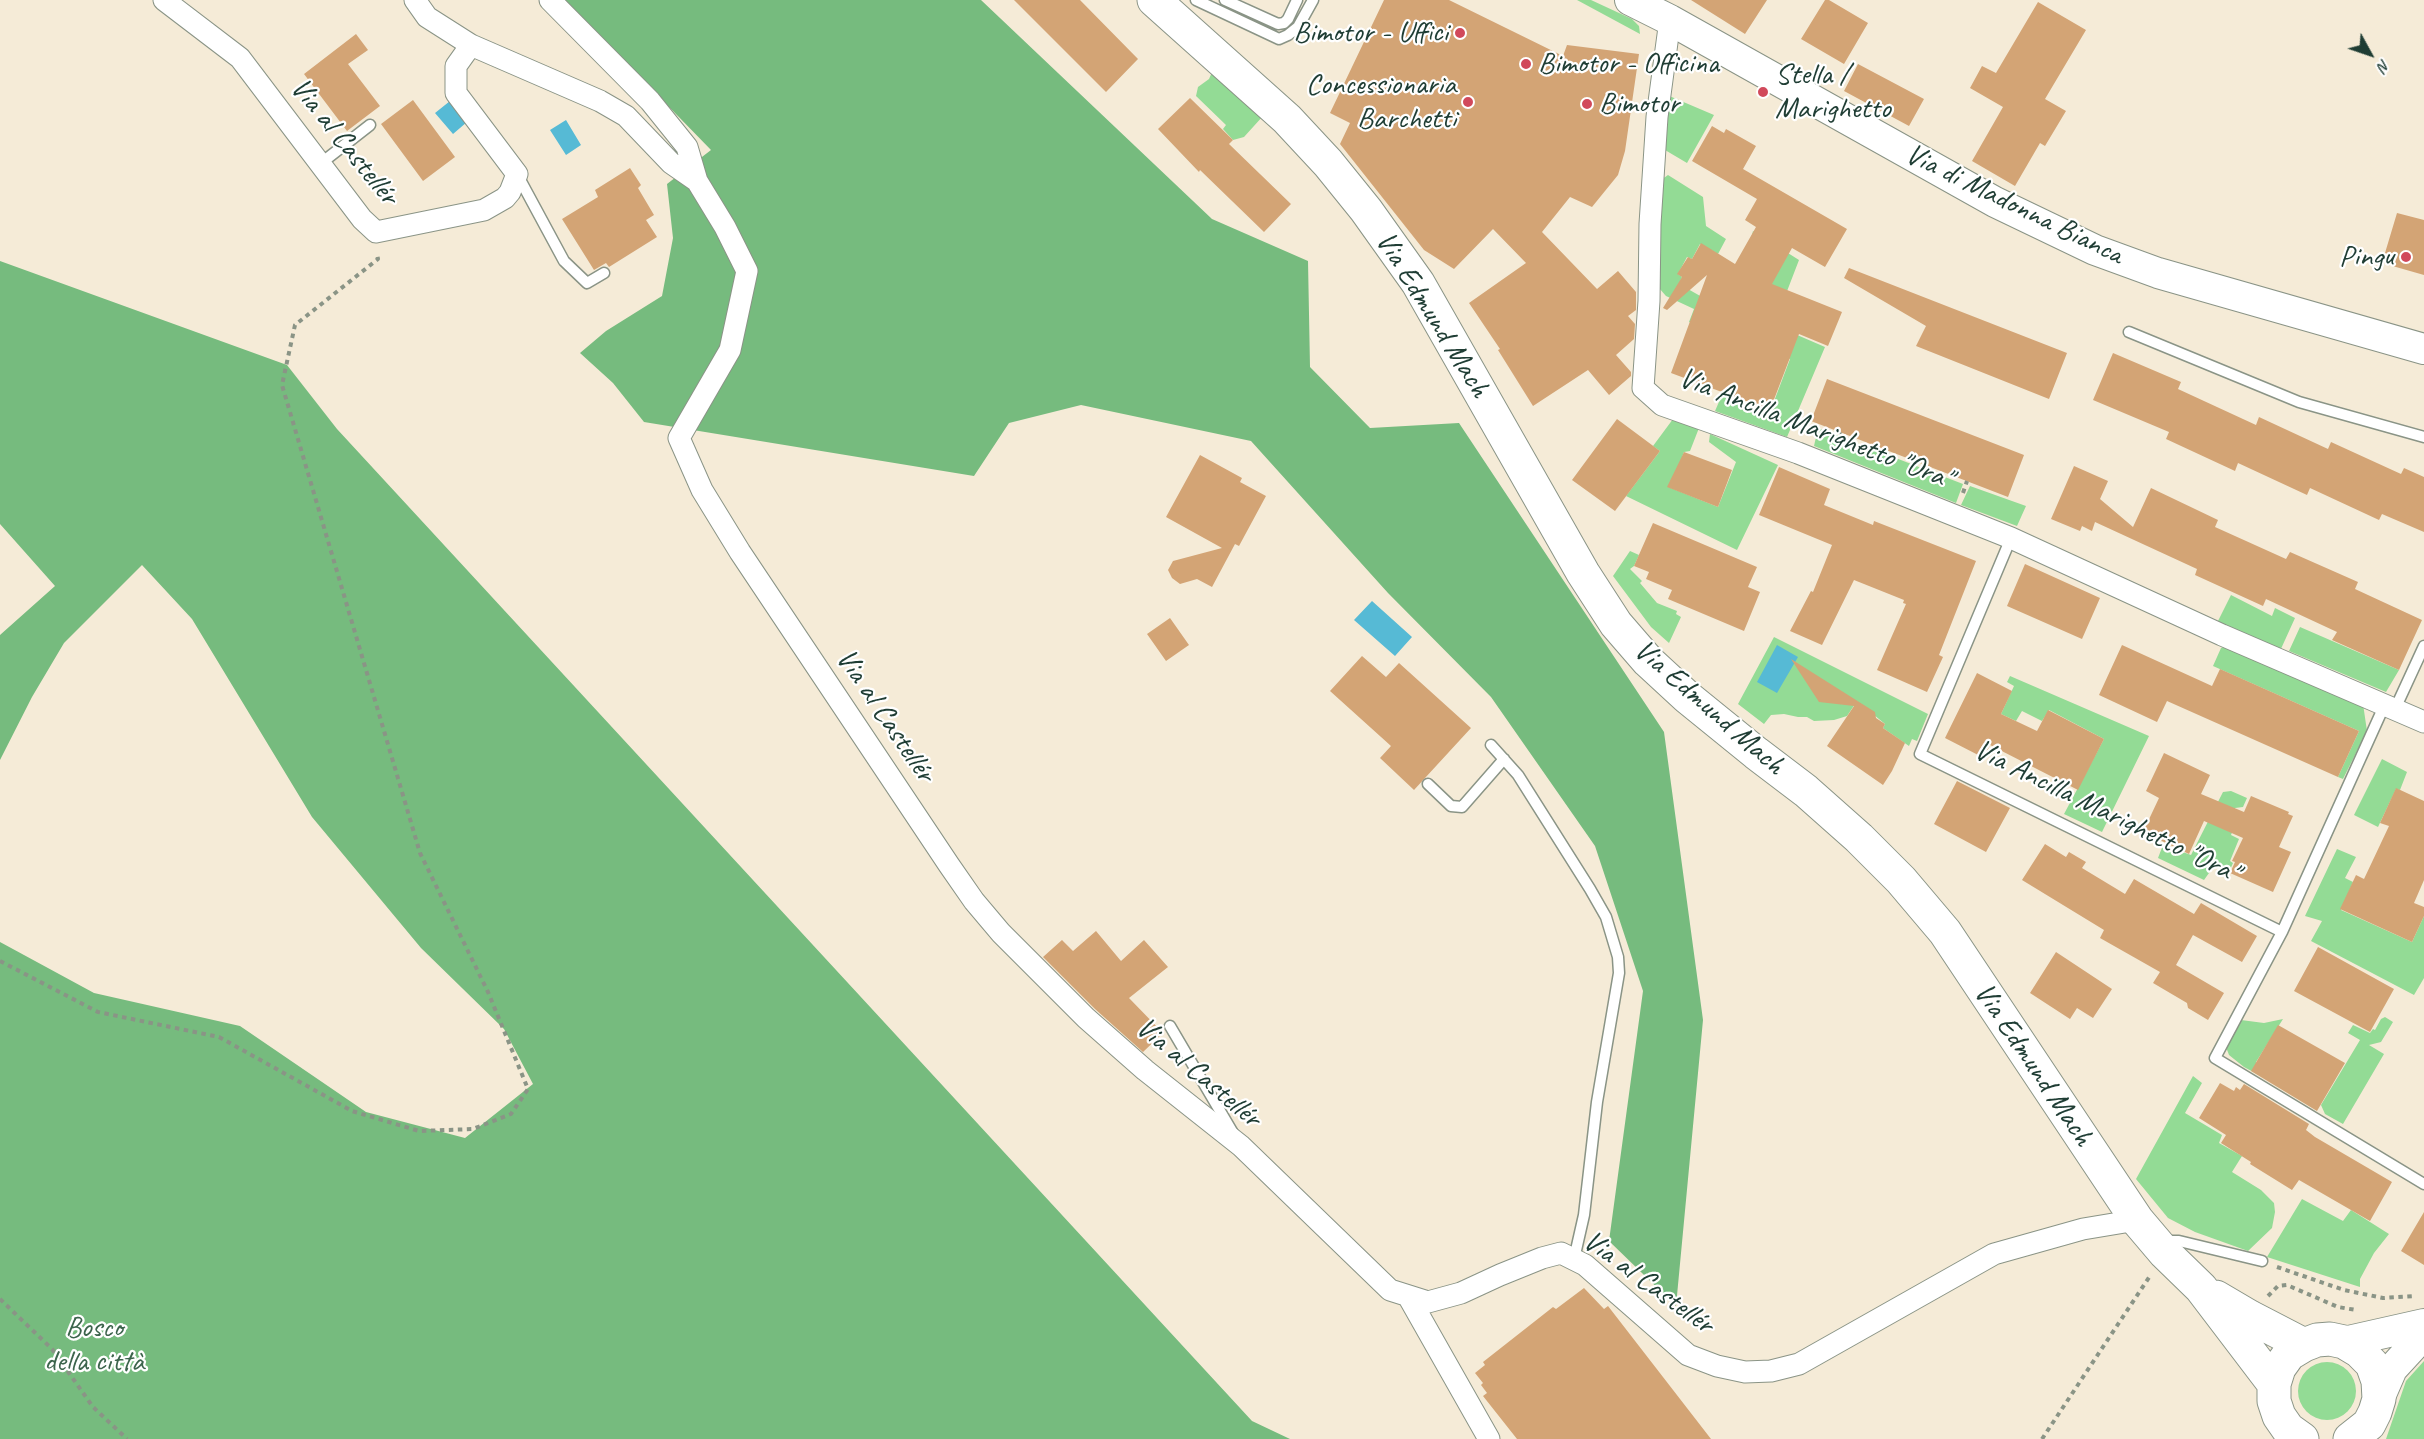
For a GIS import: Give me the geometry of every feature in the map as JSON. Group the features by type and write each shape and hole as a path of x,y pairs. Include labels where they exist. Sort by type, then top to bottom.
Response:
{"main road":[{"name":"Via Edmund Mach","path":"1154,0 1287,119 1347,187 1418,283 1583,573 1616,624 1648,661 1687,697 1806,791 1859,838 1901,880 1945,932 2152,1238 2201,1287 2274,1384"},
{"name":"Via di Madonna Bianca","path":"1630,0 1670,20 1995,202 2095,250 2158,273 2424,349"},
{"name":"Via Edmund Mach","path":"2201,1287 2250,1317 2304,1344"},
{"path":"2344,1342 2424,1324"},
{"path":"2366,1425 2391,1369 2424,1334"},
{"path":"2302,1439 2288,1429 2279,1416 2274,1401 2274,1384 2279,1368 2289,1354 2304,1344 2317,1340 2330,1339 2344,1342 2359,1351 2372,1364 2378,1381 2366,1425"}],"street":[{"name":"Via al Castellér","path":"164,0 240,58 362,219 376,232 484,210 506,198 517,174"},
{"name":"Via al Castellér","path":"415,0 428,17 471,45 600,101 626,116 671,163 697,181"},
{"name":"Via al Castellér","path":"550,0 650,101 687,147 697,181 747,271 730,350 679,438 702,490 791,630 981,909 1001,933 1086,1018 1145,1070 1241,1146 1390,1290 1428,1302 1461,1293 1542,1258 1562,1253 1574,1258 1607,1284 1688,1355 1717,1366 1745,1372 1771,1371 1799,1364 1994,1254 2083,1229 2152,1238"},
{"name":"Via Ancilla Marighetto \"Ora\"","path":"1670,20 1656,129 1643,388 1662,405 1798,453 2011,538 2222,635 2424,722"},
{"path":"471,45 456,66 456,93 517,174"},
{"path":"1408,1296 1489,1439"}],"lane":[{"path":"1196,0 1279,39 1298,27 1313,0"},
{"path":"1226,0 1278,24 1288,19 1297,0"},
{"path":"320,164 370,125"},
{"path":"517,174 564,261 587,283 604,273"},
{"path":"2129,332 2299,402 2424,437"},
{"name":"Via Ancilla Marighetto \"Ora\"","path":"2011,538 1920,754 2282,932"},
{"path":"2424,646 2390,707 2282,932 2215,1058 2424,1184"},
{"path":"1491,745 1534,800 1601,907 1618,957 1619,973 1597,1102 1584,1215 1574,1258"},
{"path":"1428,784 1451,806 1462,807 1504,759"},
{"path":"1170,1026 1241,1146"},
{"path":"2152,1238 2179,1241 2262,1261"}],"path":[{"path":"0,962 98,1012 219,1037 352,1111 419,1131 472,1129 511,1114 528,1089 488,992 420,853 282,384 295,325 378,259 376,232"},
{"path":"1837,443 1840,432"},
{"path":"1910,472 1914,463"},
{"path":"1963,493 1967,481"},
{"path":"2042,1439 2152,1238"},
{"path":"2262,1261 2344,1290 2383,1298 2424,1296"},
{"path":"2266,1299 2278,1286 2287,1285 2338,1307 2358,1311"},
{"path":"0,1299 52,1349 93,1407 127,1439"}],"green space":[{"path":"565,0 981,0 1212,219 1308,261 1310,367 1370,428 1459,423 1664,732 1703,1020 1676,1306 1609,1241 1643,991 1595,846 1491,697 1388,593 1251,441 1081,405 1009,423 974,476 644,422 613,383 580,353 606,331 662,296 673,238 667,184 711,150"},
{"path":"1577,0 1591,0 1632,19 1639,26 1640,34"},
{"path":"1213,70 1263,116 1244,137 1233,140 1223,129 1226,125 1196,96 1198,87 1209,79"},
{"path":"1667,95 1714,115 1687,163 1665,150"},
{"path":"1668,175 1703,197 1706,226 1726,239 1718,254 1700,244 1692,259 1687,257 1678,274 1682,277 1679,284 1718,306 1749,248 1753,231 1799,260 1774,325 1825,347 1787,437 1715,411 1722,395 1770,412 1790,359 1689,322 1694,309 1666,296 1659,288 1661,180"},
{"name":"Bosco della città","path":"0,261 287,365 337,429 1252,1421 1290,1439 0,1439 0,942 94,993 240,1026 366,1112 465,1138 533,1084 504,1029 421,948 312,817 192,619 142,565 64,643 32,697 0,760 0,635 55,586 0,524"},
{"path":"1673,419 1699,428 1690,451 1684,452 1671,488 1718,507 1736,462 1709,442 1710,434 1778,465 1737,550 1626,496 1660,451 1653,446"},
{"path":"1818,428 1963,484 1956,503 1814,446"},
{"path":"1970,486 2026,506 2017,526 1961,505"},
{"path":"1630,551 1639,555 1630,569 1642,581 1640,583 1657,603 1677,611 1676,614 1681,617 1669,643 1651,627 1613,576"},
{"path":"2231,595 2272,616 2275,608 2295,618 2280,651 2216,625"},
{"path":"2300,627 2399,670 2386,692 2289,651"},
{"path":"1774,637 1928,714 1917,741 1912,739 1909,746 1883,728 1885,724 1857,701 1847,716 1834,720 1814,721 1807,717 1784,714 1771,715 1764,724 1738,704"},
{"path":"2230,645 2363,704 2367,731 2343,779 2338,777 2359,731 2213,666 2221,648"},
{"path":"2010,676 2149,736 2102,832 2064,814 2104,739 2049,710 2042,721 2022,711 2016,721 2001,714 2014,686 2007,682"},
{"path":"2382,759 2407,772 2400,790 2396,789 2378,827 2354,815"},
{"path":"2231,791 2247,798 2243,807 2235,808 2228,827 2233,830 2231,835 2239,839 2230,861 2233,863 2229,872 2214,866 2204,880 2158,858 2163,845 2191,855 2223,792"},
{"path":"2337,849 2356,857 2345,878 2353,882 2341,910 2412,942 2424,916 2424,978 2414,995 2311,941 2322,921 2305,916"},
{"path":"2385,1017 2393,1022 2381,1042 2369,1045 2384,1054 2343,1124 2325,1114 2321,1105 2360,1040 2348,1033 2353,1025 2370,1033"},
{"path":"2283,1019 2256,1062 2270,1081 2244,1067 2229,1055 2226,1047 2241,1020 2264,1023"},
{"path":"2193,1076 2202,1083 2185,1113 2222,1135 2219,1143 2242,1156 2232,1172 2261,1190 2274,1203 2272,1228 2248,1251 2195,1232 2168,1218 2136,1179"},
{"path":"2302,1199 2343,1221 2351,1210 2389,1234 2374,1253 2360,1279 2360,1287 2267,1257"},
{"path":"2424,1361 2424,1439 2386,1439 2406,1381"},
{"path":"2321,1362 2333,1362 2348,1370 2356,1385 2356,1397 2348,1412 2333,1420 2321,1420 2306,1412 2298,1397 2298,1385 2306,1370"}],"water":[{"path":"450,101 467,122 453,134 435,113"},
{"path":"566,120 581,145 566,155 550,130"},
{"path":"1372,601 1412,637 1395,656 1354,620"},
{"path":"1777,645 1798,657 1777,693 1757,682"}],"building":[{"path":"1014,0 1080,0 1138,59 1106,92"},
{"path":"1384,0 1449,0 1563,56 1567,45 1639,54 1625,151 1618,175 1592,207 1570,197 1542,232 1597,289 1618,271 1636,292 1636,310 1628,316 1635,324 1634,339 1616,355 1631,372 1631,376 1609,395 1588,370 1533,406 1498,350 1500,349 1469,303 1526,263 1493,229 1454,269 1424,250 1340,144 1350,123 1330,113"},
{"path":"1691,0 1767,0 1745,34"},
{"path":"1825,0 1829,0 1868,23 1844,64 1801,39"},
{"path":"2038,2 2086,30 2045,99 2066,111 2045,146 2040,143 2015,186 1972,161 2003,107 1970,88 1982,66 1996,73"},
{"path":"356,34 368,50 348,64 380,106 347,131 304,74"},
{"path":"1858,64 1924,99 1909,126 1844,91"},
{"path":"1190,98 1233,140 1229,144 1291,204 1264,232 1200,170 1199,172 1158,129"},
{"path":"413,100 455,157 423,181 381,124"},
{"path":"1712,126 1724,133 1726,129 1756,146 1743,169 1847,229 1825,267 1792,248 1772,284 1842,312 1828,346 1799,334 1770,410 1671,373 1707,275 1667,310 1663,308 1682,277 1677,274 1688,257 1692,259 1701,243 1735,264 1756,227 1745,220 1757,199 1692,161"},
{"path":"630,168 641,185 638,188 654,215 646,220 657,237 609,267 606,263 594,270 562,219 598,197 595,190"},
{"path":"2397,213 2424,220 2424,275 2382,263"},
{"path":"1849,268 2067,353 2049,399 1916,346 1926,326 1844,278"},
{"path":"2113,353 2181,382 2178,389 2256,425 2259,417 2328,449 2331,442 2401,474 2404,468 2424,477 2424,532 2382,514 2379,520 2310,488 2307,495 2238,463 2235,471 2166,439 2169,432 2093,400"},
{"path":"1827,379 2024,455 2008,497 1811,421"},
{"path":"1617,419 1660,451 1615,511 1572,480"},
{"path":"1684,452 1732,470 1718,507 1667,487"},
{"path":"1200,455 1242,478 1240,482 1266,496 1239,546 1235,544 1212,587 1197,579 1180,584 1172,578 1168,570 1173,561 1222,548 1166,517"},
{"path":"2074,466 2108,481 2100,499 2133,527 2151,488 2218,520 2215,527 2286,559 2290,552 2358,582 2355,589 2422,620 2399,670 2332,640 2337,632 2266,599 2263,606 2195,575 2197,569 2095,522 2092,531 2082,526 2080,531 2051,519"},
{"path":"1779,467 1830,489 1824,505 1873,525 1874,521 1976,561 1939,655 1943,657 1927,692 1877,670 1906,604 1903,603 1904,600 1854,580 1822,645 1790,631 1811,591 1813,592 1832,545 1759,515"},
{"path":"1653,523 1757,567 1748,587 1760,592 1744,631 1668,599 1672,590 1646,579 1649,572 1634,566"},
{"path":"2025,564 2100,598 2082,639 2007,606"},
{"path":"1170,618 1189,645 1166,661 1147,634"},
{"path":"2122,645 2212,686 2220,669 2359,731 2338,777 2167,701 2157,722 2099,695"},
{"path":"1362,656 1386,677 1399,663 1471,728 1414,790 1380,758 1391,746 1330,691"},
{"path":"1791,659 1875,712 1876,718 1885,724 1883,728 1905,743 1883,785 1827,746 1854,706 1819,702"},
{"path":"1977,673 2012,691 2001,714 2037,731 2048,710 2104,739 2078,790 1990,745 1984,758 1945,738"},
{"path":"2164,753 2210,775 2201,794 2244,812 2251,796 2289,812 2288,814 2293,816 2279,847 2291,852 2273,892 2230,873 2235,862 2232,861 2243,838 2204,821 2189,854 2143,832 2159,798 2146,791"},
{"path":"1957,781 2010,808 1986,852 1934,824"},
{"path":"2396,788 2424,801 2424,880 2414,903 2424,907 2424,916 2412,942 2340,909 2356,875 2364,879 2389,826 2380,823"},
{"path":"2045,844 2066,857 2069,852 2086,862 2082,868 2125,894 2134,879 2194,914 2201,903 2257,936 2242,962 2193,935 2176,965 2224,993 2208,1020 2188,1008 2187,1003 2153,983 2160,972 2100,938 2104,930 2022,880"},
{"path":"1096,931 1121,961 1144,940 1168,967 1129,998 1163,1033 1143,1052 1095,1009 1043,957 1062,940 1073,951"},
{"path":"2318,947 2394,989 2370,1032 2294,991"},
{"path":"2056,952 2112,989 2093,1018 2077,1008 2070,1019 2030,993"},
{"path":"2278,1025 2345,1063 2317,1111 2251,1071"},
{"path":"2220,1083 2234,1091 2236,1087 2240,1090 2244,1084 2309,1124 2306,1130 2315,1137 2392,1182 2370,1221 2299,1180 2292,1190 2221,1143 2226,1135 2199,1118"},
{"path":"2424,1212 2424,1265 2401,1251"},
{"path":"1584,1288 1604,1309 1608,1306 1711,1439 1517,1439 1483,1396 1487,1393 1475,1373 1485,1365 1483,1362 1553,1307 1556,1309"}],"place":[{"name":"Bimotor - Uffici","path":"1460,33"},
{"name":"Bimotor - Officina","path":"1526,64"},
{"name":"Stella / Marighetto","path":"1763,92"},
{"name":"Concessionaria Barchetti","path":"1468,102"},
{"name":"Bimotor","path":"1587,104"},
{"name":"Pingu","path":"2406,257"}]}
